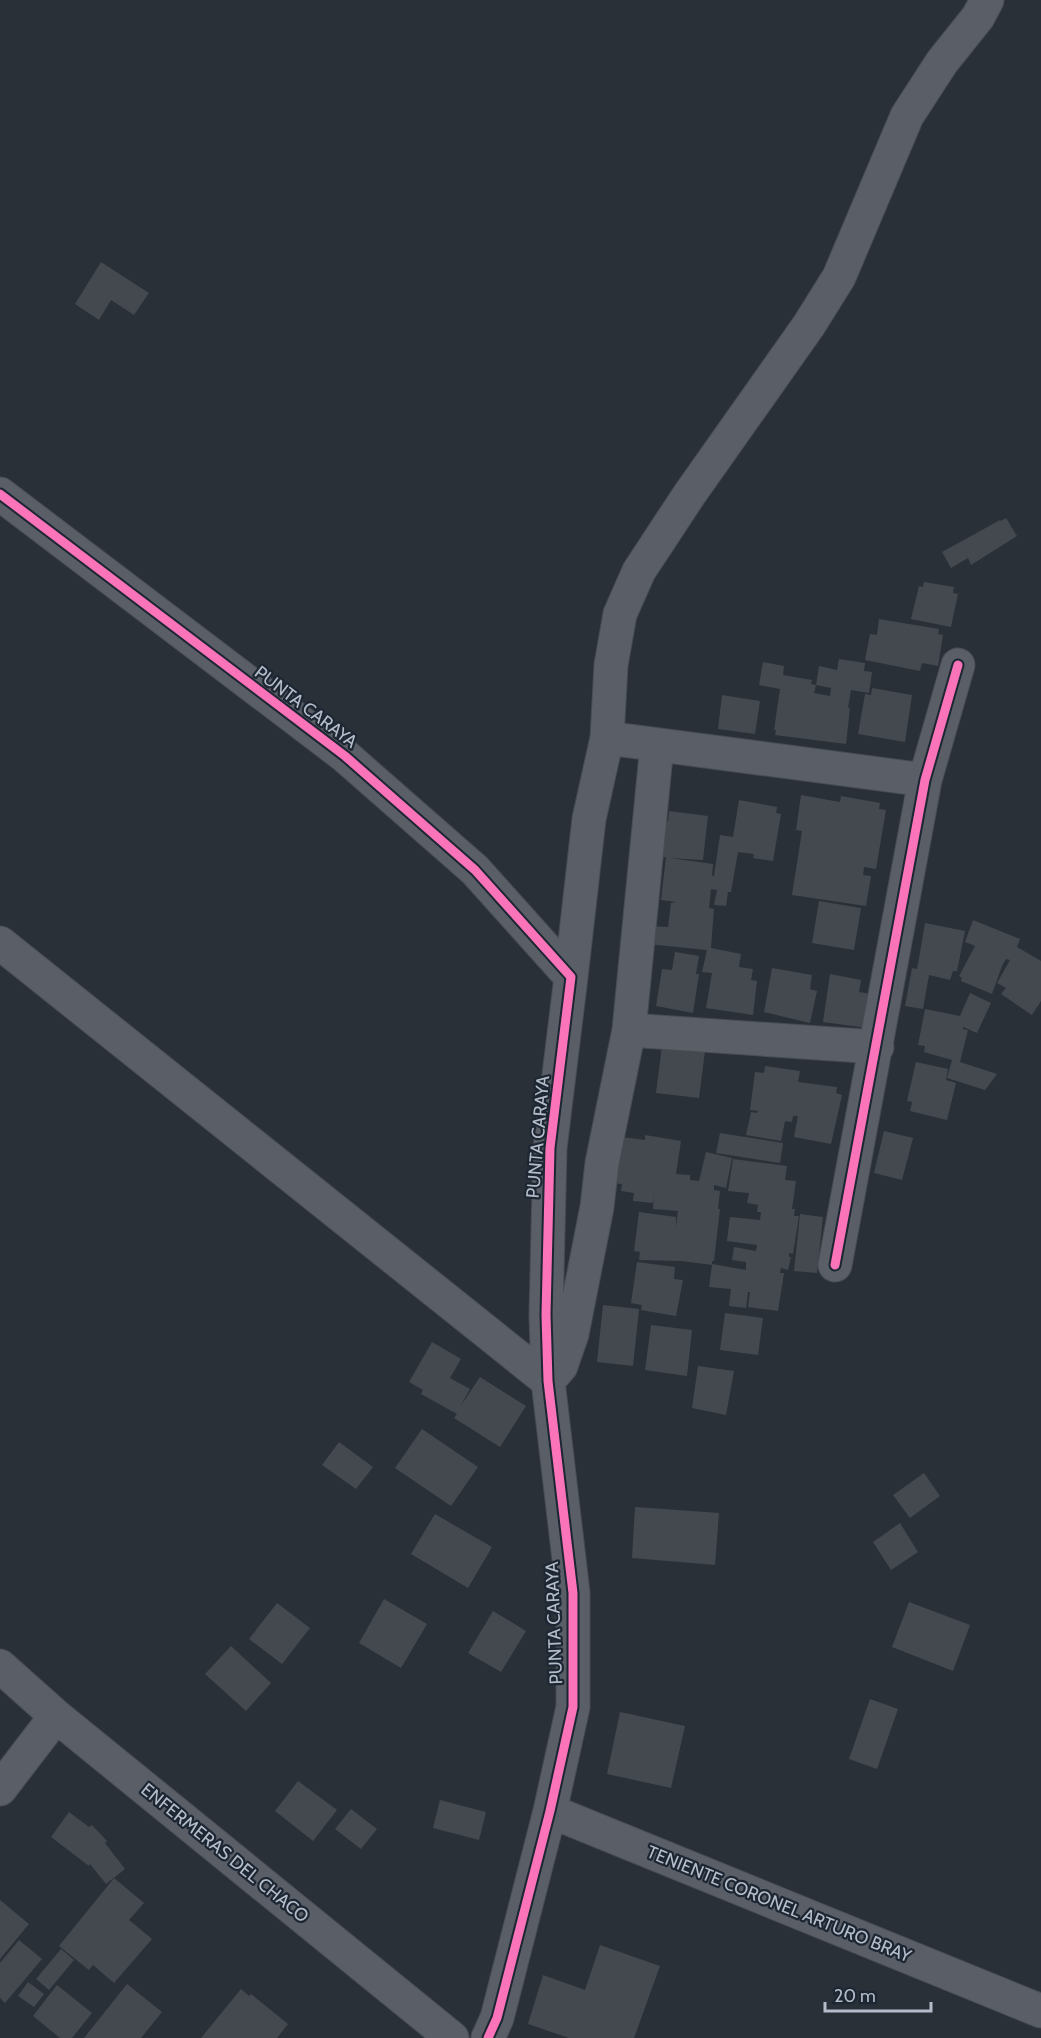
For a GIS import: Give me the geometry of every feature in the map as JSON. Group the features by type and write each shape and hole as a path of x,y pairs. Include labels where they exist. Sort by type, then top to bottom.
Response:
{"street":[{"name":"PUNTA CARAYA","path":"488,2038 497,2018 550,1811 573,1707 573,1593 548,1382 546,1315 550,1148 589,819 607,738 611,664 620,615 639,571 689,495 809,325 839,277 907,116 942,62 978,17 987,0"},
{"name":"PUNTA CARAYA","path":"0,494 345,756 475,870 571,977"},
{"path":"835,1265 925,780 958,665"},
{"path":"607,738 925,780"},
{"path":"0,943 548,1382 561,1366 572,1334 597,1207 602,1162 629,1030 657,745"},
{"path":"629,1030 877,1047"},
{"name":"ENFERMERAS DEL CHACO","path":"0,1666 56,1716 452,2038"},
{"path":"0,1789 56,1716"},
{"name":"TENIENTE CORONEL ARTURO BRAY","path":"550,1811 1041,2011"}],"building":[{"path":"101,262 149,293 134,315 111,300 99,320 75,304"},
{"path":"1006,518 1017,536 971,565 968,558 951,568 942,552"},
{"path":"924,582 954,587 953,593 958,594 951,627 911,619 919,586 923,587"},
{"path":"879,619 939,629 938,634 943,635 938,666 922,663 920,671 865,660 870,634 877,635"},
{"path":"839,659 865,663 864,671 872,672 869,693 851,690 846,744 775,735 780,689 759,685 763,662 784,666 783,675 812,680 811,684 816,685 819,666 837,670","holes":["816,685 831,688 830,696 814,693"]},
{"path":"872,688 912,695 905,742 858,734 865,694 871,695"},
{"path":"722,695 760,701 755,734 718,729"},
{"path":"801,795 840,802 841,796 880,803 879,809 886,810 876,869 864,867 863,875 871,876 866,906 792,895 802,831 796,830"},
{"path":"739,800 777,807 776,813 781,814 773,861 753,858 754,854 738,852 731,892 728,892 726,906 714,905 717,890 711,889 709,908 714,909 711,948 741,954 739,967 753,969 751,980 757,981 753,1015 706,1008 712,973 702,972 707,950 647,944 649,926 668,927 671,903 676,902 661,900 666,857 658,857 660,821 668,821 669,811 708,816 703,860 670,858 713,864 712,876 714,876 720,835 733,837"},
{"path":"819,901 861,908 854,950 812,943"},
{"path":"973,920 1020,939 1017,947 1041,961 1041,1001 1032,1015 1001,994 1006,988 997,983 1010,960 1006,959 1002,966 992,994 961,981 962,978 959,976 975,946 965,942"},
{"path":"925,923 965,931 957,971 953,971 950,980 929,975 923,1009 905,1006 912,968 917,969"},
{"path":"675,952 699,956 696,974 699,974 693,1013 656,1006 662,969 672,970"},
{"path":"772,968 812,975 810,989 817,991 810,1023 764,1012"},
{"path":"830,974 861,980 859,992 871,994 867,1028 823,1022"},
{"path":"970,993 991,1003 977,1033 963,1027 968,1030 960,1062 997,1074 985,1090 947,1078 952,1060 924,1052 925,1046 918,1045 925,1009 960,1016"},
{"path":"662,1046 705,1051 699,1098 656,1093"},
{"path":"916,1062 948,1069 946,1080 956,1083 947,1120 910,1111 912,1102 907,1101"},
{"path":"765,1066 800,1071 798,1082 837,1087 836,1093 842,1095 831,1144 794,1137 798,1116 793,1116 792,1122 785,1121 781,1141 746,1135 751,1112 757,1113 758,1111 750,1110 755,1072 764,1073"},
{"path":"884,1131 913,1138 902,1180 874,1173"},
{"path":"720,1133 783,1143 780,1163 716,1153"},
{"path":"645,1135 681,1141 676,1174 690,1175 690,1180 699,1181 706,1152 732,1158 726,1188 714,1185 714,1190 720,1191 718,1209 720,1209 712,1264 746,1270 746,1262 732,1260 734,1247 756,1251 757,1245 727,1241 730,1217 760,1220 761,1212 757,1212 758,1205 747,1203 749,1193 728,1191 733,1159 787,1166 785,1180 796,1181 792,1209 795,1209 794,1216 799,1216 793,1254 789,1253 791,1257 788,1270 781,1268 780,1273 784,1273 778,1311 748,1307 750,1292 748,1292 746,1308 729,1306 731,1289 709,1287 712,1265 682,1261 639,1260 640,1252 634,1251 639,1212 676,1217 676,1227 678,1211 653,1209 654,1194 653,1203 633,1201 634,1193 621,1191 622,1184 608,1183 614,1136 645,1140"},
{"path":"800,1214 823,1217 817,1273 794,1271"},
{"path":"637,1262 675,1267 674,1279 683,1280 676,1316 641,1310 642,1305 631,1303"},
{"path":"603,1305 639,1309 633,1366 597,1362"},
{"path":"725,1313 763,1318 758,1355 720,1350"},
{"path":"651,1325 692,1330 687,1376 645,1370"},
{"path":"432,1342 461,1359 450,1378 470,1389 460,1407 480,1377 526,1406 500,1447 454,1418 457,1414 421,1394 423,1390 409,1382"},
{"path":"698,1366 734,1371 726,1415 692,1408"},
{"path":"422,1429 478,1467 451,1506 395,1468"},
{"path":"339,1442 373,1467 356,1489 322,1465"},
{"path":"924,1473 940,1496 910,1518 893,1495"},
{"path":"635,1507 719,1513 715,1565 632,1558"},
{"path":"435,1514 492,1547 468,1588 411,1554"},
{"path":"900,1523 918,1552 891,1570 873,1542"},
{"path":"384,1599 427,1624 401,1668 359,1643"},
{"path":"909,1602 970,1625 953,1671 892,1647"},
{"path":"277,1603 310,1628 282,1664 249,1639"},
{"path":"493,1611 526,1631 501,1672 468,1653"},
{"path":"231,1646 271,1683 246,1711 205,1674"},
{"path":"870,1699 898,1709 877,1769 849,1759"},
{"path":"620,1712 685,1726 671,1788 607,1774"},
{"path":"298,1781 337,1810 313,1841 275,1811"},
{"path":"440,1800 486,1812 479,1840 433,1828"},
{"path":"351,1809 377,1829 361,1849 335,1829"},
{"path":"69,1812 89,1827 92,1825 107,1841 105,1843 125,1869 106,1884 90,1864 89,1866 51,1837"},
{"path":"114,1878 144,1903 129,1920 152,1939 114,1983 93,1965 89,1970 59,1946"},
{"path":"0,1900 29,1924 0,1959"},
{"path":"19,1940 42,1959 5,2003 0,1998 0,1963"},
{"path":"600,1945 660,1966 634,2038 569,2038 528,2024 543,1975 585,1990"},
{"path":"61,1949 74,1960 49,1990 36,1979"},
{"path":"28,1982 44,1994 34,2007 18,1996"},
{"path":"127,1984 162,2012 141,2038 84,2038"},
{"path":"57,1985 92,2013 72,2038 60,2038 33,2016"},
{"path":"241,1989 249,1996 251,1994 288,2024 277,2038 201,2038"}],"cycle path":[{"path":"0,494 345,756 475,870 571,977 550,1148 546,1315 548,1381 573,1593 573,1707 550,1811 497,2018 488,2038"},
{"path":"835,1265 925,780 958,665"}]}
